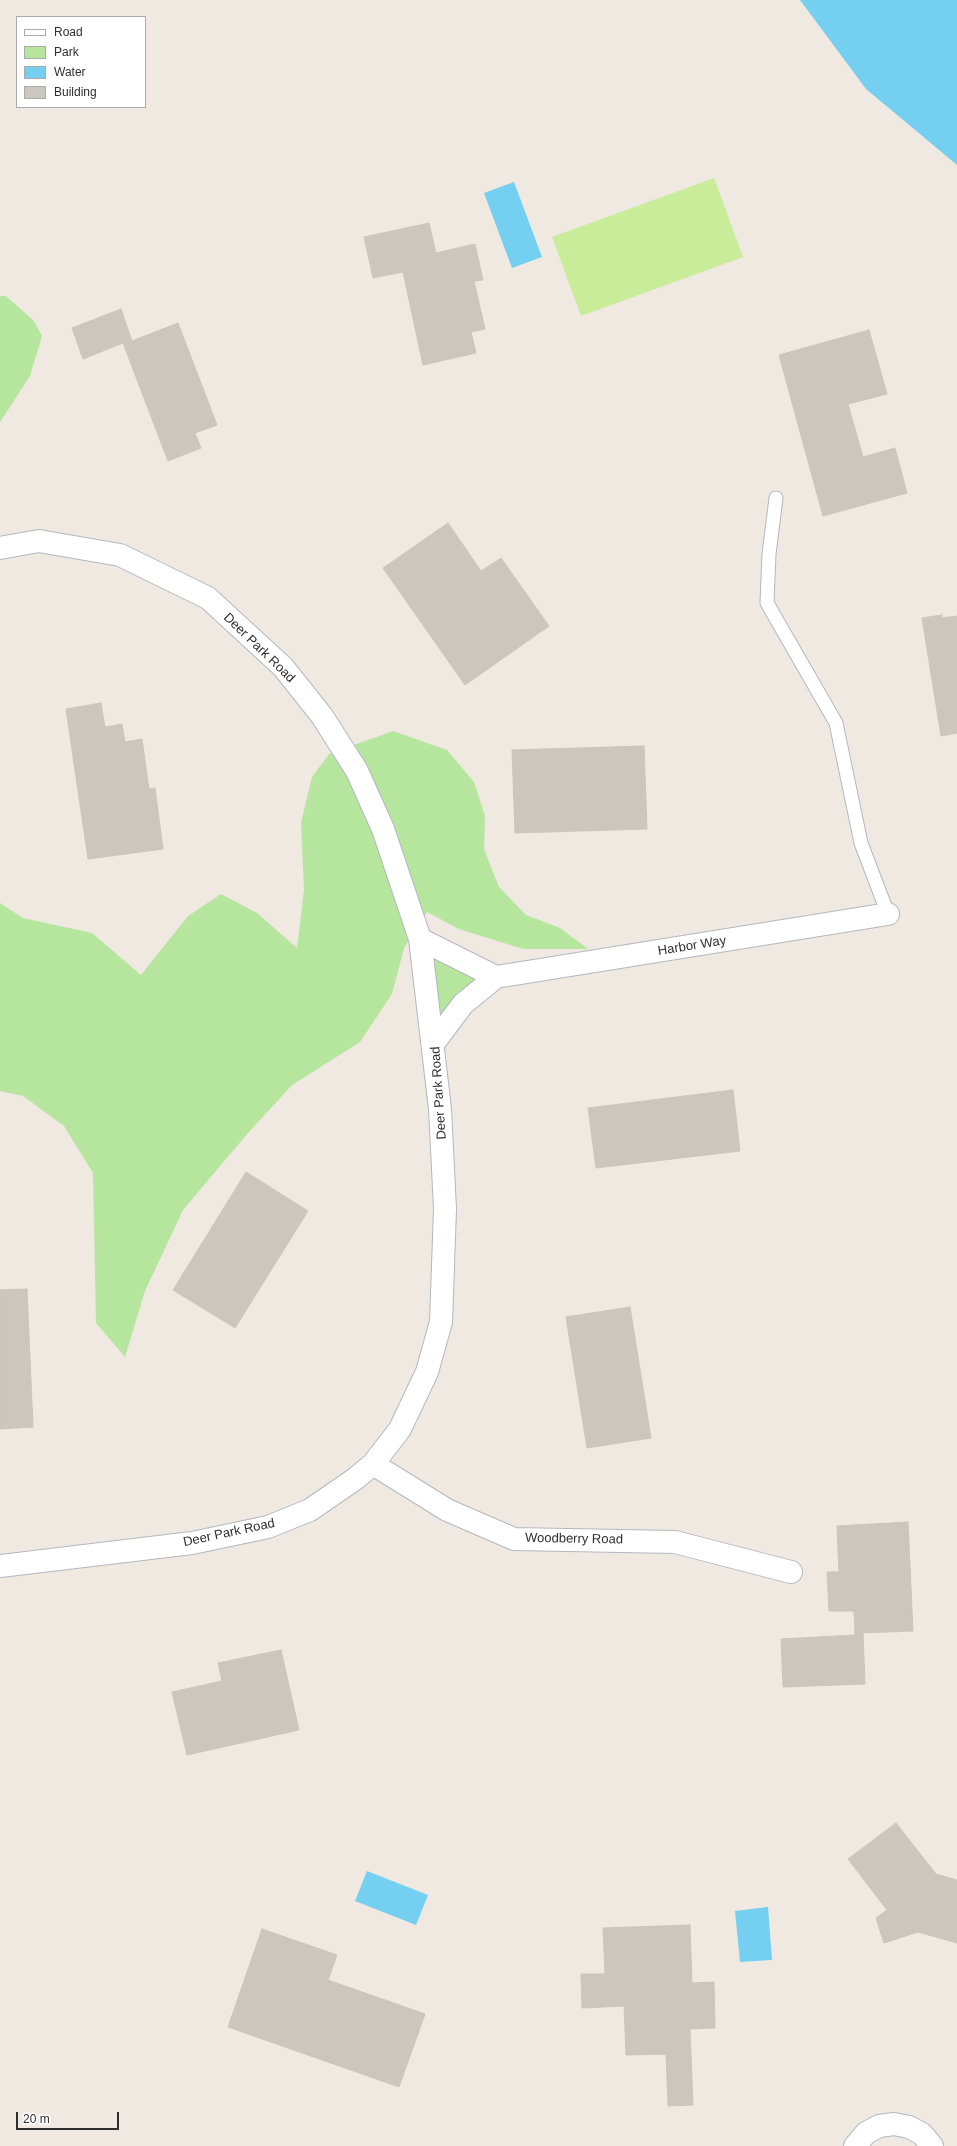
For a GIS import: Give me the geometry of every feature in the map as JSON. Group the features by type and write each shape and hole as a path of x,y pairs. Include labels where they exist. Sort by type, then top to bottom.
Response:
{"street":[{"name":"Deer Park Road","path":"0,548 39,541 120,555 208,598 283,667 322,716 357,771 383,829 420,939 440,1109 445,1209 441,1322 427,1372 403,1422 373,1464 310,1510 268,1527 192,1543 0,1566"},
{"name":"Harbor Way","path":"496,977 888,914"},
{"path":"420,939 496,977"},
{"name":"Deer Park Road","path":"433,1044 463,1004 496,977"},
{"name":"Woodberry Road","path":"373,1464 447,1510 514,1539 675,1542 791,1572"},
{"path":"855,2146 866,2133 879,2126 894,2124 909,2127 922,2134 932,2146"}],"lane":[{"path":"776,498 769,554 767,603 836,723 861,844 888,914"}],"green space":[{"path":"714,178 743,257 581,316 552,237"},
{"path":"0,296 6,296 34,321 42,336 30,376 0,422"},
{"path":"393,731 447,750 474,782 485,816 484,849 499,887 526,915 560,928 588,949 523,949 459,929 427,912 404,948 392,994 360,1042 292,1085 248,1133 183,1210 145,1291 125,1357 96,1323 93,1173 64,1126 23,1096 0,1091 0,903 23,918 92,933 141,975 188,916 221,894 257,913 297,948 304,890 301,823 312,777 329,754"},
{"path":"427,949 486,979 436,1030"}],"water":[{"path":"800,0 957,0 957,165 866,89"},
{"path":"514,182 542,257 512,268 484,193"},
{"path":"367,1871 428,1895 416,1925 355,1901"},
{"path":"768,1907 772,1960 740,1962 735,1911"}],"building":[{"path":"429,223 436,253 475,244 483,280 474,281 485,329 471,332 476,353 423,365 403,272 373,278 364,237"},
{"path":"121,309 132,341 178,323 217,425 195,433 201,448 168,461 123,343 83,359 72,328"},
{"path":"869,330 887,394 848,404 863,457 895,448 907,493 823,516 779,355"},
{"path":"448,523 481,571 501,558 549,626 465,685 383,568"},
{"path":"942,615 942,618 957,616 957,733 941,736 922,618"},
{"path":"101,703 105,727 122,724 125,742 142,739 149,789 155,788 163,849 88,859 66,709"},
{"path":"644,746 647,829 515,833 512,750"},
{"path":"733,1090 740,1151 596,1168 588,1108"},
{"path":"246,1172 308,1211 235,1328 173,1290"},
{"path":"27,1289 33,1427 0,1429 0,1290"},
{"path":"630,1307 651,1438 587,1448 566,1317"},
{"path":"908,1522 913,1631 863,1633 865,1684 783,1687 781,1639 855,1635 854,1611 829,1611 827,1572 839,1572 837,1526"},
{"path":"281,1650 299,1730 187,1755 172,1692 222,1681 218,1663"},
{"path":"896,1823 936,1874 957,1880 957,1943 918,1932 884,1943 876,1918 887,1910 848,1859"},
{"path":"690,1925 692,1983 714,1982 715,2028 690,2029 693,2105 668,2106 666,2054 626,2055 624,2006 582,2008 581,1974 605,1974 603,1928"},
{"path":"262,1929 337,1955 328,1980 425,2014 399,2087 228,2027"}]}
